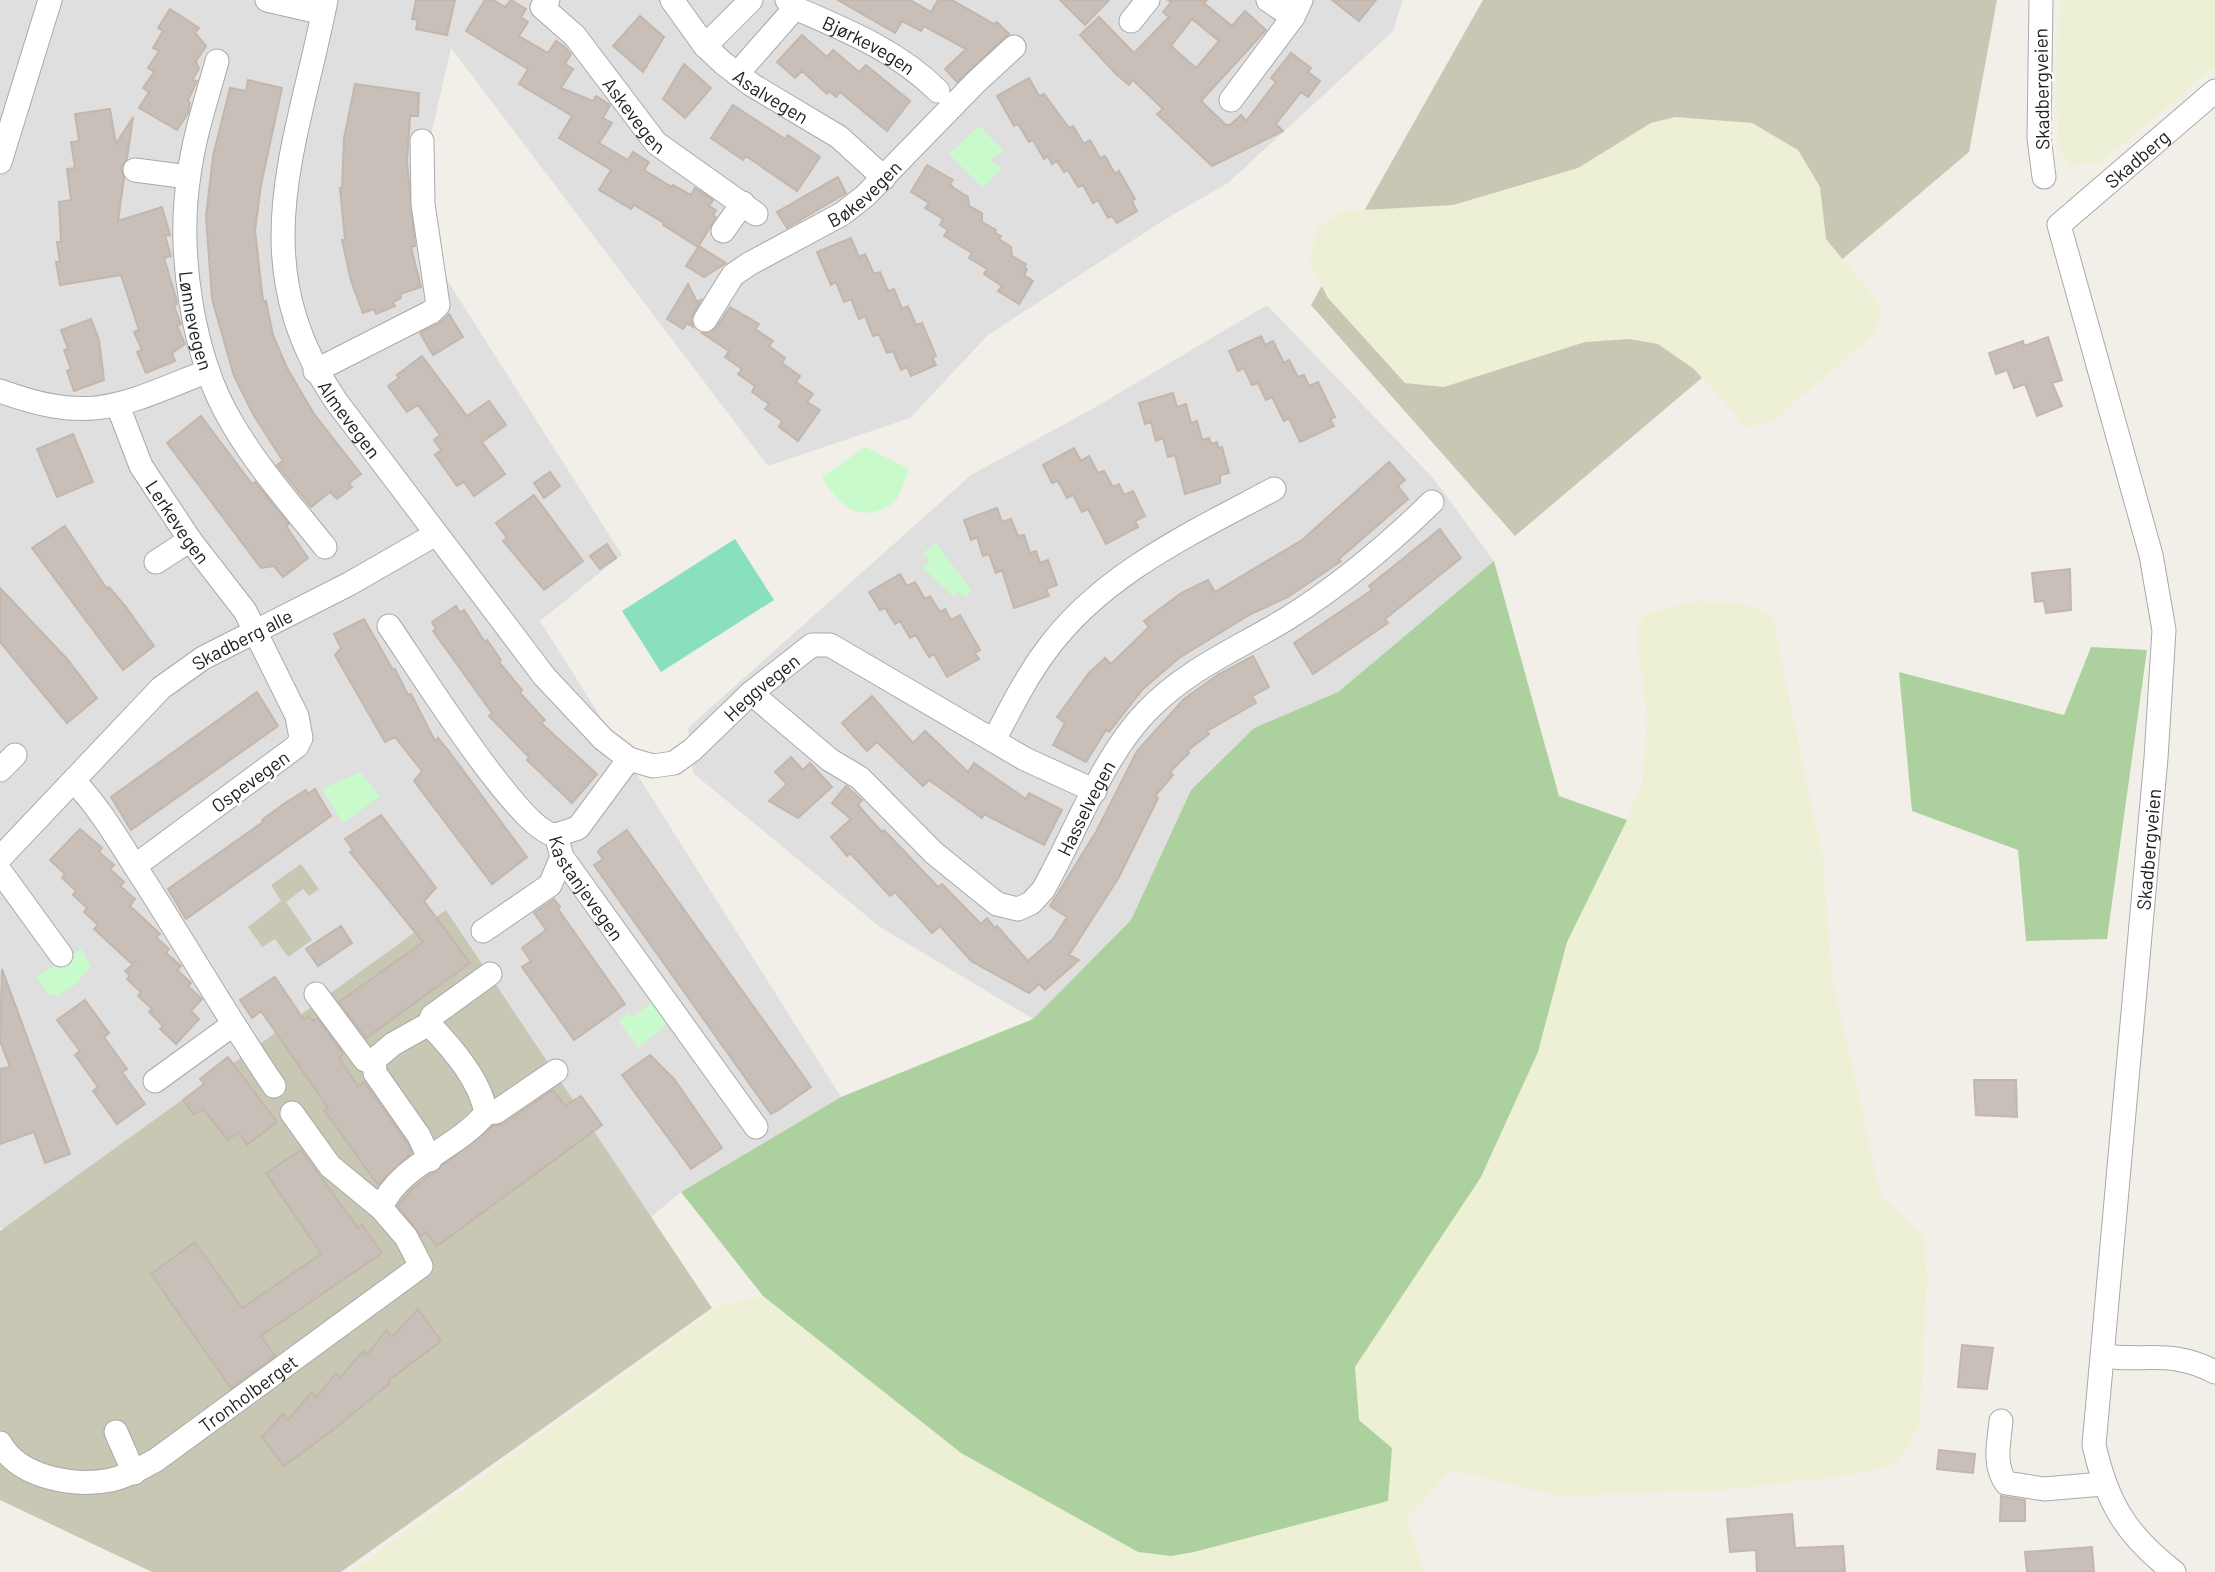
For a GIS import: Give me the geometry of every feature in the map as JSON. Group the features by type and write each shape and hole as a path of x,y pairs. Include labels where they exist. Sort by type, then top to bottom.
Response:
{"street":[{"path":"0,162 50,0"},
{"path":"267,0 324,7"},
{"name":"Asalvegen","path":"672,0 705,46 737,74 839,136 884,178"},
{"path":"705,46 751,0"},
{"path":"1131,21 1148,0"},
{"path":"1231,100 1297,8 1268,0"},
{"name":"Skadbergveien","path":"2040,0 2039,138 2044,177"},
{"name":"Askevegen","path":"540,2 575,36 656,144 750,209 723,231"},
{"name":"Bjørkevegen","path":"737,74 791,4 878,46 923,76 938,91"},
{"name":"Almevegen","path":"324,7 289,158 282,226 288,293 315,371 544,676 603,739 629,759"},
{"name":"Bøkevegen","path":"705,320 733,275 842,214 884,178 976,82 1014,47"},
{"name":"Lønnevegen","path":"217,61 188,177 186,230 193,316 208,371 231,422 265,471 325,547"},
{"name":"Skadberg","path":"2059,225 2215,91"},
{"path":"315,371 431,312 438,305 424,204 422,141"},
{"path":"135,170 188,177"},
{"name":"Skadbergveien","path":"2059,225 2151,555 2160,593 2164,630 2156,758 2094,1445 2103,1484 2116,1512 2136,1539 2166,1570"},
{"path":"0,391 57,408 78,411 118,406 208,371"},
{"name":"Lerkevegen","path":"118,406 141,466 191,540 245,611 254,630"},
{"path":"994,740 1021,688 1046,649 1092,599 1135,566 1274,489"},
{"name":"Hasselvegen","path":"751,693 830,760 860,778 953,870 997,904 1008,909 1031,903 1043,890 1129,732 1164,695 1207,663 1285,620 1361,569 1432,502"},
{"name":"Skadberg alle","path":"4,847 74,781 161,688 203,658 349,584 436,534"},
{"path":"156,562 191,540"},
{"name":"Kastanjevegen","path":"389,626 509,796 531,822 559,846 756,1128"},
{"name":"Ospevegen","path":"135,866 297,747 301,738 297,716 254,630"},
{"name":"Heggvegen","path":"629,759 653,766 674,763 692,750 751,693 805,648 830,645 1025,759 1095,791"},
{"path":"483,931 550,886 559,846 578,828 629,759"},
{"path":"74,781 89,796 135,866 232,1026 274,1086"},
{"path":"0,871 61,955"},
{"path":"316,994 365,1060 374,1060 393,1044 429,1024 432,1016 490,974"},
{"path":"429,1024 445,1040 482,1093 486,1113"},
{"path":"155,1081 232,1026"},
{"path":"374,1060 375,1073 419,1136 430,1160"},
{"path":"381,1208 387,1194 401,1178 474,1128 486,1113 496,1111 556,1070"},
{"name":"Tronholberget","path":"0,1443 13,1461 26,1469 66,1480 97,1482 134,1473 156,1460 421,1266 406,1237 381,1208 330,1166 292,1113"},
{"path":"2104,1356 2124,1359 2161,1356 2196,1363 2215,1372"},
{"path":"2001,1421 1997,1459 2000,1473 2006,1483 2044,1489 2103,1484"},
{"path":"116,1432 134,1473"}],"shaded area":[{"path":"0,0 1403,0 1393,31 1228,183 1164,220 988,335 910,418 768,466 451,48 432,130 435,261 622,555 540,621 841,1097 681,1192 485,1356 96,1235 0,1228"},
{"path":"1483,0 1997,0 1969,152 1515,536 1311,305"},
{"path":"2061,0 2215,0 2215,67 2100,163 2071,165 2059,148 2055,63"},
{"path":"1675,117 1752,123 1798,150 1820,187 1826,239 1882,307 1877,332 1774,420 1746,428 1694,369 1658,344 1629,339 1585,342 1444,387 1405,383 1328,298 1309,262 1318,226 1345,211 1453,205 1578,168 1651,123"},
{"path":"1267,305 1433,478 1494,561 1338,692 1254,728 1191,790 1131,920 1033,1019 880,927 693,773 688,728 971,475 1094,408"},
{"path":"1694,601 1745,603 1773,619 1823,860 1832,975 1881,1195 1924,1238 1927,1278 1920,1424 1898,1463 1858,1474 1726,1490 1559,1496 1450,1470 1407,1518 1424,1572 351,1572 717,1307 763,1296 961,1453 1392,1448 1359,1420 1355,1367 1481,1177 1538,1052 1567,942 1642,784 1647,719 1636,633 1644,614"},
{"path":"301,864 319,889 309,896 303,889 286,902 312,940 288,957 275,939 262,947 248,927 281,901 271,885"},
{"path":"446,910 712,1308 341,1572 152,1572 0,1500 0,1231"}],"green space":[{"path":"979,126 1003,150 991,160 1002,168 983,188 949,154"},
{"path":"865,447 909,469 894,502 882,510 867,513 844,505 822,477"},
{"path":"735,539 774,600 661,672 622,611"},
{"path":"936,543 971,590 966,598 959,592 953,596 923,568 930,561 923,553"},
{"path":"1494,561 1559,796 1627,820 1567,942 1538,1052 1481,1177 1355,1367 1359,1420 1392,1448 1388,1501 1194,1552 1171,1556 1138,1552 961,1453 763,1296 681,1192 841,1097 1033,1019 1131,920 1191,790 1254,728 1338,692"},
{"path":"2091,647 2147,650 2107,939 2026,941 2018,850 1912,811 1899,672 2064,715"},
{"path":"360,772 380,796 343,823 322,789"},
{"path":"81,949 91,966 76,984 57,996 48,994 36,977"},
{"path":"653,1002 667,1021 665,1026 638,1048 619,1021 629,1013 632,1017"}],"building":[{"path":"416,0 455,0 447,35 416,29 418,20 412,19"},
{"path":"485,0 493,0 505,7 511,0 526,9 521,17 528,22 519,36 548,53 556,41 571,54 565,64 573,69 561,88 593,101 596,96 610,105 603,118 612,123 599,143 628,160 633,152 649,162 644,170 672,187 673,185 691,195 695,188 713,200 709,206 716,210 713,215 716,217 698,247 634,205 631,209 599,190 611,170 559,138 572,116 519,84 528,69 466,31"},
{"path":"838,0 910,0 931,12 938,0 952,0 994,24 997,22 1009,34 957,82 945,69 966,49 924,26 921,31 902,21 895,33"},
{"path":"1060,0 1109,0 1085,25"},
{"path":"1168,0 1207,0 1204,3 1232,26 1245,11 1266,30 1201,101 1226,125 1230,125 1241,115 1246,121 1276,82 1271,78 1291,53 1311,68 1308,72 1320,81 1308,97 1301,92 1276,124 1283,131 1212,166 1157,114 1163,109 1133,80 1129,85 1116,74 1080,35 1099,17 1134,53 1169,17 1163,12 1171,2","holes":["1192,19 1219,41 1196,68 1171,46"]},
{"path":"1332,0 1376,0 1359,21"},
{"path":"170,9 199,28 195,33 206,46 196,61 199,69 192,80 197,81 188,100 188,113 177,130 139,108 149,92 143,88 154,72 148,68 159,51 153,48 163,31 158,28"},
{"path":"640,16 664,37 643,72 613,46"},
{"path":"802,35 827,57 833,50 859,72 866,65 910,101 887,131 840,92 836,97 829,91 827,94 802,71 795,78 777,62"},
{"path":"684,64 711,88 685,118 663,99"},
{"path":"1029,78 1039,96 1044,94 1069,128 1073,126 1084,144 1090,140 1100,158 1105,156 1115,174 1119,171 1135,199 1132,201 1137,211 1117,223 1112,216 1108,218 1098,200 1093,203 1083,185 1078,187 1068,170 1064,172 1057,161 1052,164 1048,156 1044,159 1033,140 1029,142 1018,124 1014,126 997,96"},
{"path":"248,80 282,88 261,185 255,230 263,301 266,301 273,335 287,368 314,414 361,474 349,483 352,487 337,499 330,492 311,507 277,465 283,461 254,416 234,376 212,299 206,217 213,156 230,88 246,91"},
{"path":"355,84 419,93 418,116 410,116 407,161 415,246 411,247 421,287 400,294 401,298 393,302 395,306 376,314 374,309 363,313 351,281 342,240 345,240 340,188 344,138"},
{"path":"733,105 785,139 788,135 820,157 797,191 746,156 743,160 711,138"},
{"path":"110,109 116,144 133,117 127,159 121,168 124,178 118,221 162,207 170,235 165,236 171,256 164,258 176,298 177,304 174,306 181,324 177,326 185,344 172,353 175,361 146,373 137,352 142,350 134,332 139,330 121,275 60,285 56,262 60,262 57,242 61,242 59,202 71,200 67,169 75,168 71,142 79,141 75,114"},
{"path":"927,165 953,180 950,184 968,197 969,206 982,213 982,222 996,230 995,233 1001,236 999,239 1011,247 1012,256 1026,264 1024,275 1033,281 1019,304 998,291 1002,286 984,274 987,269 969,258 972,253 944,236 948,230 940,225 943,219 925,208 929,203 911,192"},
{"path":"838,177 846,193 787,228 777,212"},
{"path":"851,238 859,257 865,254 874,274 880,272 888,291 894,289 902,309 908,306 916,325 922,323 936,356 932,357 936,365 911,376 907,367 901,370 893,351 887,353 879,334 873,336 865,316 859,319 851,299 844,302 836,282 831,285 817,252"},
{"path":"699,246 726,263 704,277 686,266"},
{"path":"688,284 697,302 701,300 691,319 693,327 687,323 683,329 667,319"},
{"path":"730,307 759,324 755,329 773,341 769,346 785,358 782,363 800,376 796,382 813,394 807,402 820,410 798,441 779,427 782,421 765,409 769,404 752,392 755,386 738,374 742,369 725,357 729,351 702,333 716,328"},
{"path":"449,314 463,337 433,355 420,333 438,324"},
{"path":"91,319 99,340 104,380 74,391 67,371 71,369 64,350 68,349 61,330"},
{"path":"1261,336 1265,345 1273,341 1284,363 1289,360 1298,377 1304,375 1309,386 1318,382 1335,417 1330,419 1334,426 1300,442 1289,418 1284,421 1272,397 1266,400 1258,383 1252,385 1244,368 1238,371 1229,351"},
{"path":"2048,337 2062,380 2052,383 2062,406 2037,416 2025,384 2014,388 2007,370 1996,374 1989,353 2023,341 2024,346"},
{"path":"422,356 467,416 489,401 506,425 482,442 505,474 474,496 464,482 457,486 435,455 441,450 434,440 440,435 418,405 407,412 388,386 399,378 397,375"},
{"path":"1173,393 1177,407 1186,404 1191,423 1197,421 1202,440 1209,438 1211,444 1217,442 1218,448 1222,447 1229,473 1220,475 1220,483 1185,494 1175,455 1168,457 1163,438 1156,441 1151,422 1145,424 1139,403"},
{"path":"201,416 252,484 255,482 289,524 286,526 308,558 283,577 274,566 261,568 167,443"},
{"path":"73,434 93,482 57,497 37,449"},
{"path":"1074,448 1081,461 1089,456 1098,473 1104,471 1113,487 1119,484 1124,495 1133,491 1145,516 1135,521 1138,527 1106,544 1088,509 1082,512 1073,495 1067,498 1058,481 1052,483 1043,465"},
{"path":"1389,462 1405,480 1398,486 1408,499 1339,559 1341,561 1288,597 1251,614 1179,658 1143,689 1109,732 1106,730 1086,762 1053,745 1065,723 1057,717 1089,673 1105,658 1111,664 1149,627 1144,621 1181,593 1208,580 1215,592 1302,540"},
{"path":"550,472 560,486 544,498 534,483"},
{"path":"534,495 583,561 544,590 503,541 507,538 496,523"},
{"path":"997,508 1002,522 1011,519 1018,536 1024,535 1030,553 1036,551 1040,563 1048,560 1057,585 1046,589 1049,596 1014,608 1002,570 996,573 989,554 983,556 977,537 971,540 964,520"},
{"path":"65,526 107,589 109,587 126,607 154,646 123,670 32,548"},
{"path":"1440,529 1461,558 1385,619 1388,623 1313,674 1294,643 1372,590 1369,586"},
{"path":"607,544 616,558 600,569 590,556"},
{"path":"2070,569 2071,610 2046,613 2044,601 2035,602 2032,573"},
{"path":"900,574 907,586 915,582 925,599 930,596 940,612 945,609 951,620 960,615 980,650 975,653 979,659 947,677 934,654 929,657 916,635 910,638 900,621 895,624 885,608 880,610 869,592"},
{"path":"0,588 68,660 97,698 67,723 0,642"},
{"path":"456,606 460,613 464,610 485,642 487,640 501,660 499,662 522,690 520,693 545,720 541,723 597,774 572,803 527,760 529,757 489,716 492,713 433,631 436,629 432,622"},
{"path":"364,619 408,695 411,694 435,741 438,738 448,750 527,857 492,884 414,781 422,771 395,737 385,742 335,655 341,648 334,634"},
{"path":"1253,656 1269,687 1252,696 1256,703 1207,731 1209,734 1187,751 1189,753 1170,772 1173,775 1155,796 1158,798 1119,877 1069,955 1079,960 1045,990 1039,984 1029,993 971,961 940,926 932,933 895,892 890,896 850,853 847,856 831,837 851,819 832,803 846,786 862,800 858,805 882,832 884,830 938,887 942,884 981,924 987,918 995,928 997,926 1028,961 1053,939 1067,917 1050,906 1096,832 1137,751 1184,699 1219,674"},
{"path":"257,692 278,726 131,830 111,797"},
{"path":"872,696 913,743 925,731 968,772 974,763 1026,799 1029,793 1062,810 1044,845 984,814 982,818 929,780 923,786 877,742 867,751 842,723"},
{"path":"791,757 803,770 810,763 832,787 798,818 769,801 787,784 775,772"},
{"path":"315,789 331,816 186,919 168,889 263,822 262,820 285,803 306,790 308,794"},
{"path":"381,815 436,888 424,901 470,963 366,1038 339,1002 423,942 350,852 353,850 345,839"},
{"path":"80,829 102,848 99,852 114,865 110,869 124,882 120,886 135,899 130,906 160,934 156,937 169,949 166,953 181,966 177,970 191,983 188,986 202,999 191,1011 199,1019 176,1044 160,1029 163,1026 149,1012 152,1009 138,996 141,992 127,979 130,976 125,971 137,961 131,963 94,929 98,925 84,912 87,908 73,895 76,891 62,878 65,874 50,860"},
{"path":"627,830 811,1087 771,1114 594,865 603,859 598,852 600,849"},
{"path":"554,899 560,907 558,909 625,1004 574,1040 522,967 531,961 522,948 546,930 534,913"},
{"path":"341,926 352,943 318,966 306,949"},
{"path":"2,969 70,1154 45,1163 34,1132 0,1144 0,1069 10,1067 0,1041"},
{"path":"275,977 304,1020 309,1016 313,1021 317,1018 343,1054 339,1058 358,1086 364,1082 407,1143 411,1153 378,1185 324,1110 328,1108 261,1011 252,1018 240,1000"},
{"path":"85,1000 109,1033 104,1037 127,1069 122,1072 145,1104 117,1124 93,1091 98,1087 75,1055 80,1051 57,1020"},
{"path":"650,1055 674,1079 722,1148 691,1169 622,1075"},
{"path":"228,1057 277,1122 247,1145 238,1132 228,1140 203,1109 194,1115 183,1100 204,1084 200,1079"},
{"path":"1974,1080 2016,1080 2017,1117 1976,1115"},
{"path":"553,1090 565,1106 581,1096 602,1125 437,1246 426,1232 421,1236 398,1206 411,1190 493,1126 504,1124"},
{"path":"301,1150 358,1228 362,1225 382,1253 261,1336 275,1356 231,1388 151,1274 195,1242 242,1308 321,1254 266,1173"},
{"path":"418,1309 441,1341 388,1381 390,1383 337,1427 284,1466 262,1437 283,1414 288,1420 312,1392 316,1398 336,1373 340,1378 363,1351 367,1355 386,1330 392,1337"},
{"path":"1962,1345 1993,1348 1987,1389 1958,1387"},
{"path":"1939,1450 1975,1454 1973,1473 1937,1469"},
{"path":"2001,1496 2025,1500 2025,1521 2000,1521"},
{"path":"1792,1514 1795,1548 1843,1546 1845,1572 1757,1572 1756,1550 1730,1552 1727,1519"},
{"path":"2092,1547 2094,1572 2027,1572 2025,1552"}]}
